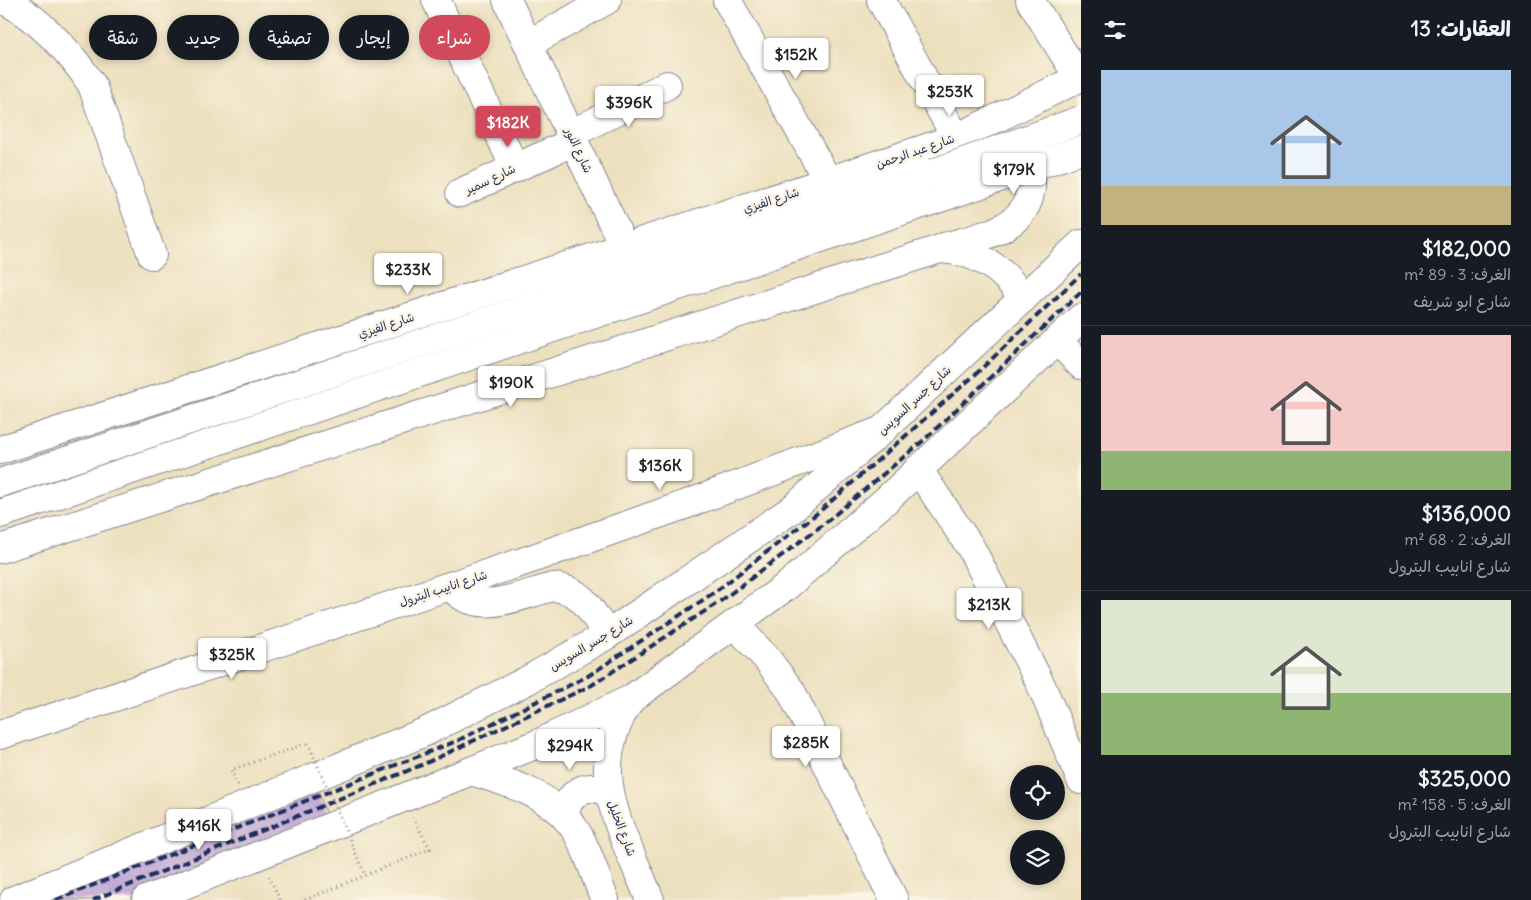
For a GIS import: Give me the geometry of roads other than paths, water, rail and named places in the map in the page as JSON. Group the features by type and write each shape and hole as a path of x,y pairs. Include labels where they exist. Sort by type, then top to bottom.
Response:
{"main road":[{"path":"4,0 28,15 40,26 77,63 92,85 152,255"},
{"path":"436,0 515,168"},
{"name":"شارع النور","path":"507,0 624,247"},
{"path":"528,44 607,0"},
{"path":"726,0 828,181"},
{"path":"0,549 940,249 1009,225 1018,217 1030,194 1030,175 1024,157 1006,138 981,132 956,138 881,0"},
{"path":"1030,0 1080,78"},
{"name":"شارع عبد الرحمن","path":"828,181 956,138 1080,78"},
{"name":"شارع سمير","path":"460,193 515,168 667,85"},
{"path":"0,483 933,173 1081,120"},
{"path":"0,514 1081,150"},
{"name":"شارع الفيزي","path":"0,450 828,181"},
{"name":"شارع جسر السويس","path":"14,900 425,732 526,681 607,635 791,510 881,431 1081,244"},
{"path":"940,249 969,253 995,266 1015,287 1022,299"},
{"path":"146,900 471,772 537,744 631,699 788,585 918,469 1081,318"},
{"path":"1057,340 1081,365"},
{"name":"شارع انابيب البترول","path":"0,735 451,586 690,503 881,431"},
{"path":"918,469 971,548 1041,685 1081,780"},
{"path":"451,586 466,599 486,604 553,587 563,588 582,598 607,635"},
{"path":"736,624 767,659 791,691 894,900"},
{"name":"شارع الخليل","path":"631,699 621,714 608,747 607,780 609,794 650,900"},
{"path":"471,772 522,788 539,797 565,817 579,838 605,900"},
{"path":"565,817 567,802 577,791 584,788 597,788 609,794"}],"railway":[{"path":"56,900 459,740 588,676 715,592 820,511 977,373 1081,274"},
{"path":"93,900 424,764 592,685 722,600 825,523 924,440 1081,292"}]}
